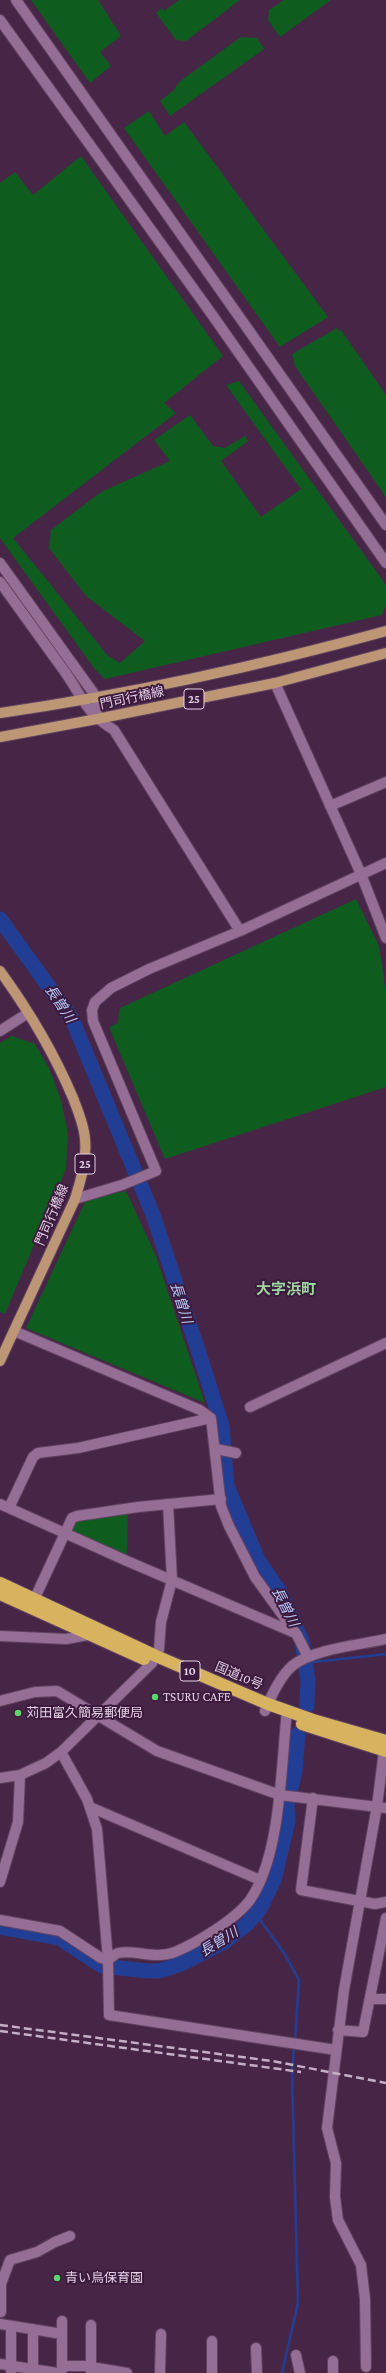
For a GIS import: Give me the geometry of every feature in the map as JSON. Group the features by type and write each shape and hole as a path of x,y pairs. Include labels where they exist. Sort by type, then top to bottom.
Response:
{"highway":[{"name":"国道10号","path":"0,1583 34,1600 107,1632 154,1659"},
{"name":"国道10号","path":"0,1594 92,1635 154,1659 287,1715 321,1732 385,1744"}],"main road":[{"name":"門司行橋線","path":"0,713 97,698 292,657 386,631"},
{"name":"門司行橋線","path":"0,736 97,720 275,682 386,653"},
{"name":"門司行橋線","path":"0,971 28,1013 64,1078 82,1126 86,1155 84,1171 75,1199 0,1361"}],"street":[{"path":"16,0 386,526"},
{"path":"0,20 213,316 386,563"},
{"path":"0,563 97,698 97,720"},
{"path":"0,582 71,680 81,701 97,720 114,730 240,931"},
{"path":"275,682 361,874 386,938"},
{"path":"330,806 386,782"},
{"path":"75,1199 122,1185 156,1171 94,1022 92,1010 95,1002 111,988 143,972 240,931 386,863"},
{"path":"0,1031 28,1013"},
{"path":"14,1331 200,1410 211,1418 218,1450 221,1499 229,1526 255,1577 297,1635 308,1657"},
{"path":"250,1407 385,1345"},
{"path":"211,1418 78,1448 38,1453 33,1457 4,1506 297,1635"},
{"path":"218,1450 236,1453"},
{"path":"34,1600 72,1518 77,1516 168,1504 221,1499"},
{"path":"0,1778 20,1775 46,1763 61,1752 154,1659 159,1649 161,1622 172,1580 168,1504"},
{"path":"0,1636 66,1639 107,1632"},
{"path":"267,1707 274,1690 292,1666 308,1657 386,1639"},
{"path":"0,1701 35,1692 57,1691 157,1751 280,1795 381,1807"},
{"path":"108,1960 118,1953 163,1956 176,1951 220,1926 250,1900 268,1861 280,1795 287,1715"},
{"path":"366,2367 366,2299 361,2265 338,2220 335,2197 336,2163 330,2146 328,2128 338,2030 358,1900 381,1807 385,1744"},
{"path":"61,1752 90,1807 97,1830 108,1960 109,2015 336,2050"},
{"path":"0,1882 18,1822 20,1775"},
{"path":"313,1798 301,1890 375,1904 386,1902"},
{"path":"90,1807 260,1880"},
{"path":"338,2030 363,2032 386,1918"},
{"path":"0,1920 60,1931 101,1958 108,1960"},
{"path":"370,1999 386,1998"},
{"path":"1,2312 1,2284 10,2260 37,2252 70,2236"},
{"path":"60,2371 62,2321"},
{"path":"0,2324 62,2334"},
{"path":"91,2325 91,2371"},
{"path":"11,2326 11,2370"},
{"path":"33,2329 33,2371"},
{"path":"160,2373 161,2334"},
{"path":"212,2340 212,2373"},
{"path":"256,2348 257,2373"},
{"path":"296,2355 300,2373"},
{"path":"333,2361 333,2373"},
{"path":"0,2364 11,2370 60,2371 85,2366 91,2371 127,2373"}],"green space":[{"path":"31,0 98,0 121,36 100,52 111,66 90,83"},
{"path":"179,0 240,0 186,41 176,40 156,13 162,8 164,11"},
{"path":"284,0 331,0 280,37 268,20 269,10"},
{"path":"241,37 257,38 264,49 170,116 160,101 174,90 179,82"},
{"path":"149,111 165,136 184,122 328,317 280,347 124,128"},
{"path":"81,156 223,356 164,403 176,413 13,538 108,656 120,663 145,641 86,596 49,548 51,530 101,492 170,461 154,440 190,415 213,446 225,448 245,436 248,441 221,461 261,517 301,489 226,385 239,381 386,585 386,606 382,615 105,679 94,668 0,538 0,183 15,172 33,195"},
{"path":"337,328 339,331 341,330 386,395 386,497 295,366 292,354"},
{"path":"356,899 379,946 386,992 386,1087 165,1159 109,1027 118,1023 120,1008"},
{"path":"12,1036 35,1044 49,1068 61,1100 68,1134 66,1169 5,1314 0,1312 0,1043"},
{"path":"126,1191 156,1256 205,1403 26,1328 86,1200"},
{"path":"128,1508 127,1561 66,1533 72,1518"}],"waterway":[{"name":"長曽川","path":"0,919 72,1019 153,1215 222,1426 227,1486 258,1560 280,1592 302,1641 308,1681 307,1706"},
{"path":"305,1663 386,1654"},
{"name":"長曽川","path":"0,1927 59,1938 102,1966 148,1971 159,1971 181,1964 224,1942 248,1923 260,1909 274,1880 288,1821 287,1805 295,1771 298,1734"},
{"path":"256,1914 284,1953 299,1980 295,2041"},
{"path":"282,2373 298,2303 292,2075 294,2046"}],"railway":[{"path":"0,2025 272,2061 386,2083"},
{"path":"0,2031 301,2072"}],"place":[{"name":"TSURU CAFE","path":"155,1697"},
{"name":"苅田富久簡易郵便局","path":"18,1713"},
{"name":"青い鳥保育園","path":"57,2278"}],"district":[{"name":"大字浜町","path":"286,1289"}]}
